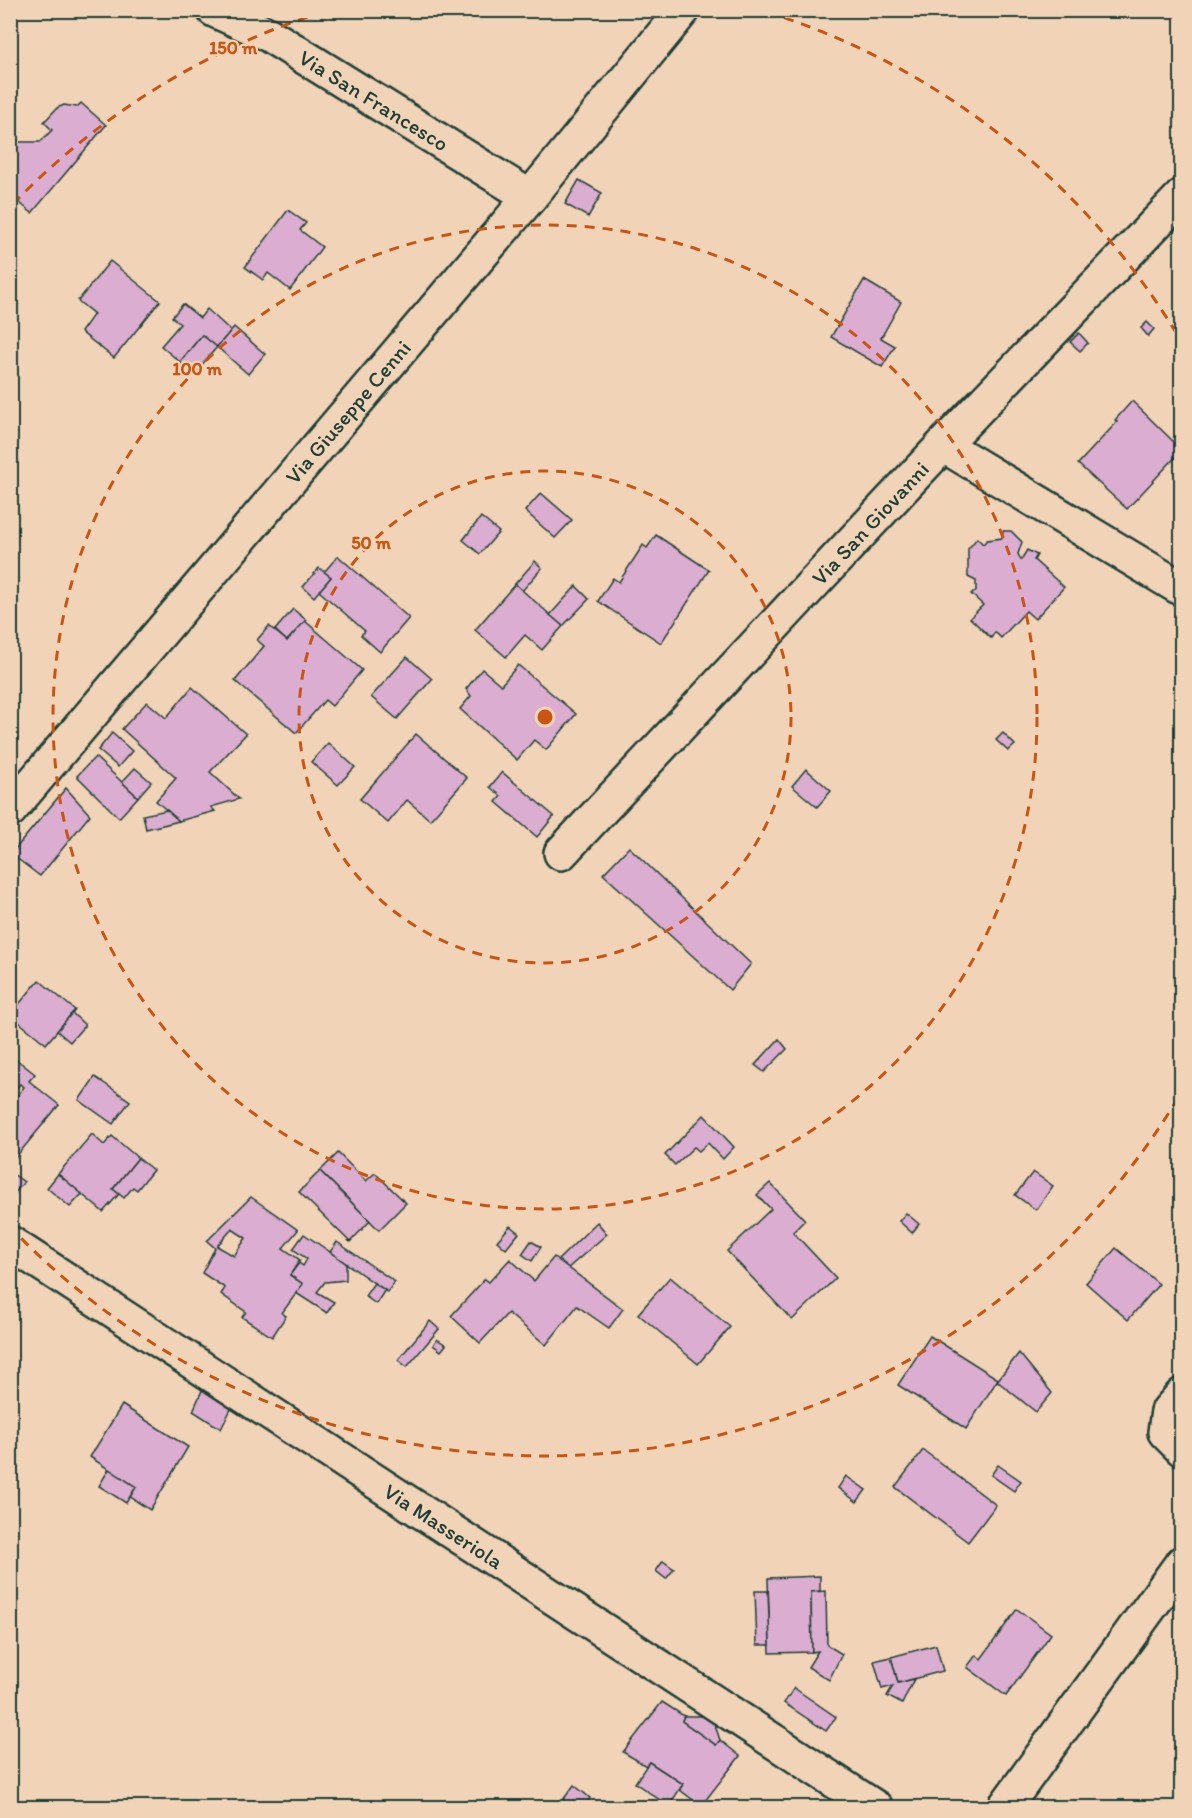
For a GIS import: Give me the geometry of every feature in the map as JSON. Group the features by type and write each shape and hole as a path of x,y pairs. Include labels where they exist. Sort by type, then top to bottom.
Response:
{"street":[{"name":"Via San Francesco","path":"214,10 269,35 530,197"},
{"name":"Via Giuseppe Cenni","path":"10,810 530,197 683,10"},
{"name":"Via San Giovanni","path":"561,853 943,445 1182,196"},
{"path":"943,445 1182,589"},
{"name":"Via Masseriola","path":"10,1243 876,1808"},
{"path":"1182,1395 1168,1411 1165,1432 1182,1449"},
{"path":"1004,1808 1182,1563"}],"building":[{"path":"81,103 106,125 32,213 10,195 10,151 19,142 40,142 52,130 44,122 57,108 64,105 77,107"},
{"path":"579,180 602,193 588,217 565,204"},
{"path":"288,210 306,223 300,230 322,247 290,290 268,273 263,280 245,267"},
{"path":"110,261 160,301 114,358 81,332 94,314 78,301"},
{"path":"864,280 901,302 881,338 895,346 882,367 831,337"},
{"path":"183,304 200,318 207,309 231,331 217,347 202,335 180,362 161,346 180,324 172,317"},
{"path":"1147,322 1154,329 1148,336 1141,328"},
{"path":"234,327 265,354 248,374 217,347"},
{"path":"1079,333 1088,343 1080,351 1070,342"},
{"path":"202,335 217,347 194,374 180,362"},
{"path":"1132,401 1182,450 1127,509 1078,464 1117,422 1115,420"},
{"path":"541,493 572,520 555,538 525,511"},
{"path":"481,517 499,532 480,554 463,540"},
{"path":"1003,531 1011,531 1022,542 1018,554 1021,560 1027,550 1037,555 1034,560 1064,587 1035,619 1026,611 1001,638 995,632 991,638 970,618 983,605 971,594 976,591 976,581 968,577 968,549 977,538 983,544 987,540 1002,538"},
{"path":"656,535 709,570 661,643 598,601 613,578 619,582 643,545 647,548"},
{"path":"338,556 409,618 380,652 361,635 365,631 319,591 331,577 324,572"},
{"path":"535,561 542,568 522,591 515,584"},
{"path":"319,568 331,577 314,597 303,587"},
{"path":"515,584 563,626 542,650 525,635 506,657 475,630"},
{"path":"576,586 589,599 563,626 550,615"},
{"path":"293,609 306,620 287,641 275,630"},
{"path":"305,621 362,670 332,706 325,700 296,733 235,681 264,646 257,640 269,626 287,641"},
{"path":"407,657 432,679 397,719 371,697"},
{"path":"518,665 576,714 546,750 534,740 517,760 460,709 471,696 466,689 482,669 501,685"},
{"path":"192,687 246,734 210,772 239,799 211,807 215,811 179,821 156,801 176,778 122,729 147,702 166,718"},
{"path":"112,733 132,751 118,767 98,750"},
{"path":"1003,733 1015,745 1008,751 996,740"},
{"path":"416,734 467,778 430,820 407,800 388,823 360,799"},
{"path":"328,743 355,767 338,785 311,762"},
{"path":"95,757 138,797 119,818 77,776"},
{"path":"135,768 151,782 138,797 122,782"},
{"path":"806,769 831,791 817,807 792,786"},
{"path":"502,772 554,816 537,837 496,802 501,796 490,787"},
{"path":"66,788 90,815 40,876 11,854"},
{"path":"167,810 179,821 146,829 143,815"},
{"path":"629,847 751,964 730,990 603,874"},
{"path":"39,980 75,1010 46,1044 10,1015"},
{"path":"72,1013 85,1025 70,1042 57,1031"},
{"path":"779,1039 787,1049 764,1072 755,1065"},
{"path":"12,1056 35,1074 29,1081 59,1105 10,1164 10,1112 16,1105 12,1102 24,1087 20,1084 10,1096"},
{"path":"95,1077 130,1101 113,1124 79,1100"},
{"path":"704,1115 734,1147 723,1159 708,1143 699,1151 694,1147 675,1165 665,1155"},
{"path":"92,1134 104,1145 112,1136 138,1158 113,1189 119,1194 103,1212 58,1174"},
{"path":"338,1153 366,1181 375,1173 406,1203 379,1230 320,1171"},
{"path":"138,1158 153,1170 137,1190 133,1187 124,1198 113,1189"},
{"path":"320,1171 370,1221 350,1242 299,1192"},
{"path":"10,1172 24,1182 10,1199"},
{"path":"1033,1172 1053,1186 1036,1210 1015,1195"},
{"path":"58,1174 82,1194 70,1207 47,1188"},
{"path":"770,1183 805,1220 793,1232 836,1278 792,1320 727,1251 771,1209 757,1195"},
{"path":"251,1197 298,1230 283,1248 300,1260 290,1275 303,1284 282,1313 286,1316 272,1337 242,1317 246,1312 221,1294 225,1288 202,1273 215,1248 207,1241","holes":["232,1229 246,1238 234,1256 217,1246"]},
{"path":"906,1213 919,1224 912,1233 899,1221"},
{"path":"597,1222 607,1234 567,1269 557,1261"},
{"path":"510,1226 519,1233 506,1249 497,1241"},
{"path":"304,1234 346,1263 346,1280 325,1282 317,1292 334,1302 327,1313 296,1293 303,1284 290,1275 299,1263 303,1266 307,1259 293,1249"},
{"path":"531,1241 541,1247 532,1261 522,1254"},
{"path":"337,1242 395,1282 387,1292 330,1252"},
{"path":"1116,1248 1159,1284 1128,1320 1086,1283"},
{"path":"554,1257 623,1309 609,1328 577,1306 546,1345 508,1313 480,1343 451,1316 485,1279 489,1282 510,1259 534,1281"},
{"path":"670,1277 730,1327 698,1364 638,1314"},
{"path":"374,1283 385,1290 376,1304 365,1296"},
{"path":"430,1321 439,1329 407,1367 398,1360"},
{"path":"930,1336 998,1379 966,1429 898,1385"},
{"path":"437,1339 446,1345 441,1351 433,1345"},
{"path":"1019,1353 1052,1393 1036,1412 997,1381"},
{"path":"207,1379 236,1399 221,1429 193,1411"},
{"path":"122,1405 188,1447 150,1510 130,1497 136,1487 90,1457"},
{"path":"923,1450 996,1505 968,1542 895,1487"},
{"path":"998,1465 1021,1481 1014,1491 991,1475"},
{"path":"109,1469 136,1487 126,1503 99,1486"},
{"path":"846,1476 866,1490 857,1502 838,1488"},
{"path":"663,1561 674,1569 666,1579 656,1571"},
{"path":"820,1576 820,1591 811,1592 812,1652 770,1653 768,1578"},
{"path":"755,1591 768,1591 770,1645 757,1645"},
{"path":"826,1591 827,1645 842,1654 829,1680 808,1667 818,1651 812,1652 811,1592"},
{"path":"1017,1609 1051,1634 1006,1696 967,1667 976,1655 981,1659"},
{"path":"936,1645 943,1671 898,1683 891,1657"},
{"path":"891,1657 898,1683 914,1679 902,1704 887,1696 893,1686 882,1689 874,1661"},
{"path":"794,1688 836,1717 826,1731 784,1703"},
{"path":"662,1702 684,1716 682,1721 716,1745 720,1740 740,1756 701,1806 680,1790 683,1784 649,1762 646,1766 623,1752"},
{"path":"684,1716 712,1716 720,1740 716,1745 682,1721"},
{"path":"649,1762 683,1784 669,1806 635,1783"},
{"path":"574,1785 590,1798 583,1808 557,1808"}]}
